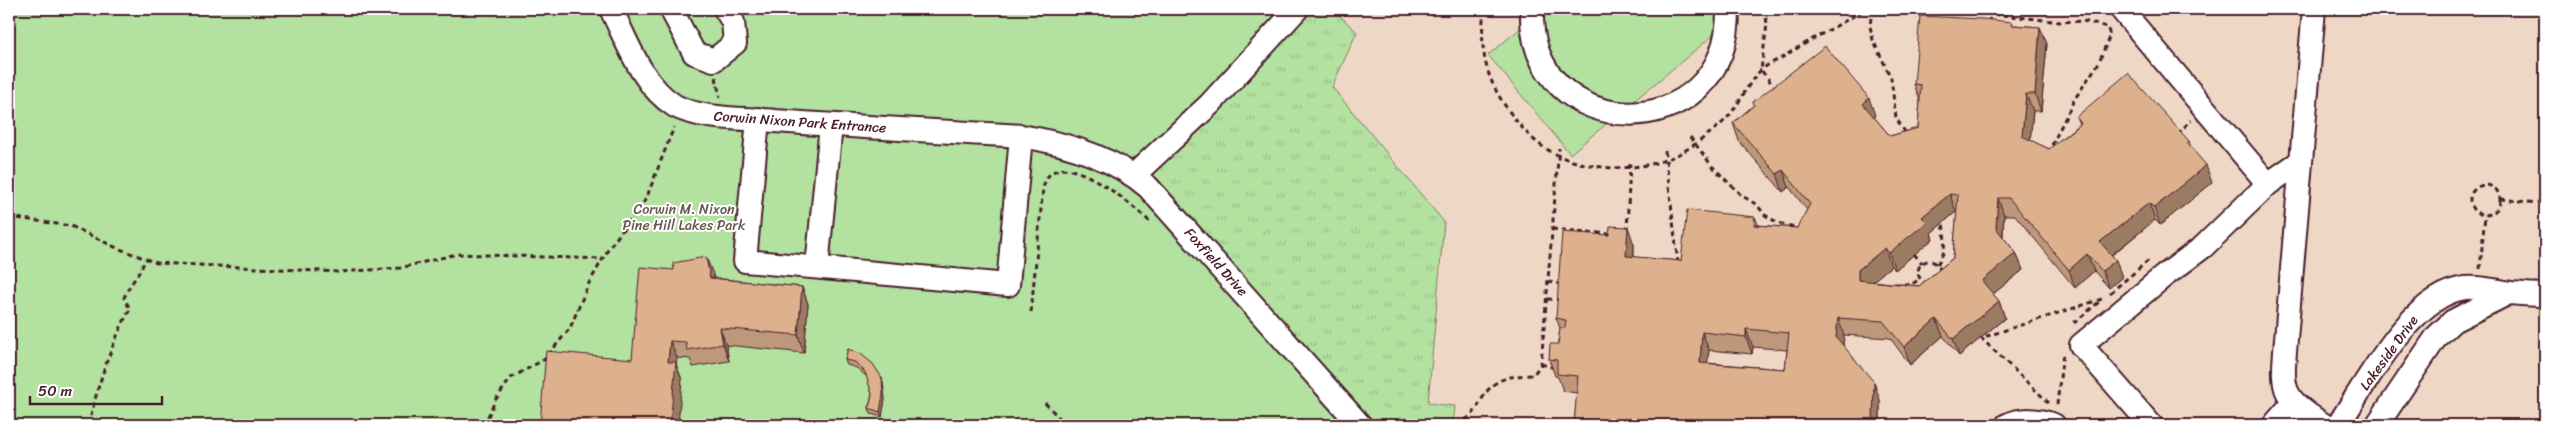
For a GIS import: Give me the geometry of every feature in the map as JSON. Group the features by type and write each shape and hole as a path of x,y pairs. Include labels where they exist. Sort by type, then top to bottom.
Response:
{"street":[{"name":"Corwin Nixon Park Entrance","path":"611,9 648,80 665,99 699,114 830,125 1021,136 1043,140"},
{"path":"670,9 694,53 714,60 735,44 733,22 725,9"},
{"path":"1134,175 1210,104 1297,9"},
{"path":"1532,9 1532,28 1540,58 1558,84 1584,104 1614,114 1646,114 1676,104 1702,86 1720,60 1729,30 1728,9"},
{"path":"2121,9 2268,184"},
{"path":"2314,9 2284,363 2284,386 2293,403 2324,425"},
{"path":"758,119 745,260 1008,285 1021,136"},
{"path":"817,267 830,125"},
{"name":"Foxfield Drive","path":"1043,140 1109,162 1134,175 1148,187 1360,425"},
{"path":"2151,425 2081,345 2164,276 2203,247 2268,184 2301,161"},
{"name":"Lakeside Drive","path":"2338,425 2405,326 2420,309 2437,297 2463,288 2486,286 2509,292 2545,295"},
{"path":"2377,425 2437,336 2453,322 2474,309 2509,292"},
{"path":"2274,425 2293,403"},
{"path":"2007,425 2025,420 2055,418"}],"path":[{"path":"1765,9 1767,24 1761,70 1779,92"},
{"path":"1761,70 1865,9"},
{"path":"1872,9 1870,26 1874,40 1891,78 1896,118 1909,137"},
{"path":"1922,9 1954,9 1990,15 2038,18 2060,22 2082,22 2107,27 2110,35 2098,64 2074,100 2048,153"},
{"path":"1989,29 1991,9"},
{"path":"714,60 722,116"},
{"path":"484,425 496,399 511,378 545,359 570,328 588,284 602,259 646,199 682,108"},
{"path":"2191,120 2198,126"},
{"path":"1690,137 1726,182 1741,195 1757,205 1765,215 1778,223 1805,230"},
{"path":"1465,420 1475,414 1489,387 1501,378 1533,375 1541,364 1559,148"},
{"path":"1665,151 1679,258 1678,268"},
{"path":"1626,238 1630,161"},
{"path":"1030,312 1043,188 1047,177 1054,171 1066,170 1081,174 1115,191 1158,230"},
{"path":"2481,185 2490,185 2498,191 2501,199 2498,209 2485,215 2473,208 2470,199 2473,191 2481,185"},
{"path":"2501,199 2545,204"},
{"path":"2480,272 2485,215"},
{"path":"9,217 71,226 117,248 157,263 339,272 400,268 457,254 602,259"},
{"path":"1938,264 1943,258 1945,248 1942,223"},
{"path":"1552,228 1618,234"},
{"path":"1914,254 1922,263"},
{"path":"89,425 94,397 119,329 130,309 124,298 128,286 141,273 145,259"},
{"path":"1920,279 1918,269 1922,263 1928,260 1938,264 1940,270 1937,280"},
{"path":"1920,279 1930,283 1937,280"},
{"path":"1893,284 1912,284 1920,279"},
{"path":"1937,280 1940,284"},
{"path":"1548,282 1566,284"},
{"path":"2055,418 1981,338 2105,298"},
{"path":"1547,299 1565,301"},
{"path":"1541,364 1556,368"},
{"path":"1045,404 1066,425"}],"shaded area":[{"path":"1297,9 2545,9 2545,425 1360,425"}],"green space":[{"name":"Corwin M. Nixon Pine Hill Lakes Park","path":"9,9 1297,9 1135,175 1360,425 9,425"},
{"path":"1297,9 1333,9 1357,32 1332,87 1444,222 1428,403 1455,406 1453,425 997,425 1047,187"},
{"path":"1544,9 1745,9 1570,154 1488,55"}],"building":[{"path":"1920,16 1982,19 2013,22 2012,25 2040,27 2035,94 2026,94 2022,136 2049,149 2081,123 2076,117 2128,73 2189,141 2187,143 2206,165 2154,208 2149,203 2100,242 2116,260 2102,271 2087,254 2069,270 2009,198 1998,198 1996,228 2016,253 1982,281 1999,301 1953,339 1936,319 1904,347 1883,321 1838,318 1836,337 1874,382 1873,425 1574,425 1578,376 1557,374 1557,360 1549,359 1550,344 1558,344 1560,328 1565,328 1566,320 1556,318 1562,232 1609,235 1610,226 1628,227 1626,256 1681,261 1687,210 1755,217 1754,225 1797,228 1810,204 1783,170 1777,174 1733,123 1754,105 1753,102 1825,46 1869,98 1863,104 1890,136 1918,128 1921,85 1914,84","holes":["1950,194 1958,195 1953,258 1919,286 1858,280 1858,270 1885,248 1889,253 1927,222 1922,217","1746,329 1789,333 1785,369 1700,363 1702,332 1746,337"]},
{"path":"706,257 710,278 802,287 798,335 720,328 723,344 687,350 686,342 670,341 668,362 676,362 670,425 540,425 546,351 632,359 640,267 674,270 673,263"},
{"path":"848,349 861,354 873,364 882,378 883,394 880,412 869,408 872,394 865,372 855,362 845,360"}]}
